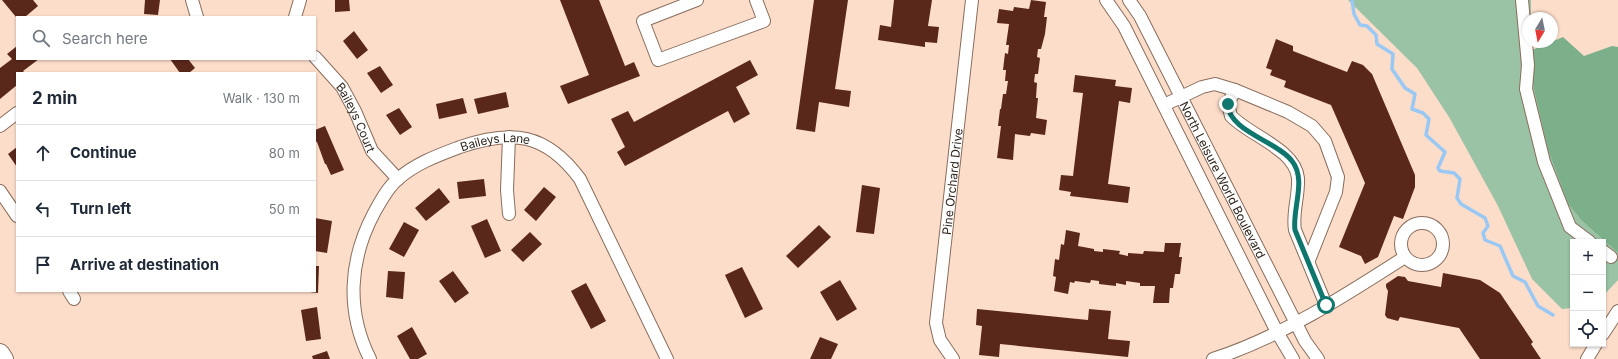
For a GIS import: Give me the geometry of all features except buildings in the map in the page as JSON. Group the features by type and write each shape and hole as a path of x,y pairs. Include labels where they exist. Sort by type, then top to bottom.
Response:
{"highway":[{"path":"0,353 4,359"}],"street":[{"path":"192,0 197,16"},
{"path":"295,16 300,0"},
{"path":"697,0 643,21 658,60 764,21 756,0"},
{"name":"Pine Orchard Drive","path":"953,359 940,340 936,323 972,0"},
{"name":"North Leisure World Boulevard","path":"1106,0 1124,26 1277,332 1293,359"},
{"name":"North Leisure World Boulevard","path":"1129,0 1140,16 1305,341 1318,359"},
{"path":"1522,0 1528,65 1526,89 1544,162 1570,227 1586,239"},
{"name":"Baileys Court","path":"316,58 342,87 355,111 372,151 398,179"},
{"path":"1164,105 1202,87 1216,84 1235,90 1288,112 1312,126 1325,141 1338,177 1336,192 1308,260"},
{"path":"1235,90 1228,104 1231,116 1252,133 1274,146 1292,160 1296,168 1297,196 1294,223 1299,242 1326,305"},
{"path":"0,126 16,114"},
{"name":"Baileys Lane","path":"370,359 363,344 357,324 353,286 358,249 363,234 379,203 398,179 430,158 472,143 494,138 517,136 540,142 567,160 580,179 667,359"},
{"path":"509,137 507,190 510,214"},
{"path":"0,191 16,215"},
{"path":"1213,359 1237,351 1296,322 1356,289 1406,256"},
{"path":"1606,329 1618,311"},
{"path":"1587,359 1594,347"}],"green space":[{"path":"1348,0 1531,0 1531,12 1522,12 1522,48 1532,48 1533,85 1549,149 1568,204 1582,221 1602,239 1570,239 1570,308 1562,309 1532,279 1498,206 1449,117 1417,68"},
{"path":"1563,37 1584,56 1612,46 1618,47 1618,253 1606,242 1606,239 1602,239 1582,221 1568,204 1548,149 1533,85 1532,50 1537,48 1558,48 1558,39"},
{"path":"1606,242 1618,253 1618,280 1606,293"}],"waterway":[{"path":"1352,0 1354,14 1360,25 1367,26 1376,35 1377,44 1393,54 1392,69 1405,88 1415,94 1412,109 1423,113 1429,119 1426,135 1445,152 1438,168 1440,171 1454,173 1460,179 1457,198 1461,204 1485,218 1488,226 1483,233 1485,240 1500,246 1513,276 1525,282 1538,306 1553,315"}],"route":[{"path":"1228,104 1228,109 1231,116 1238,123 1274,146 1292,160 1296,168 1298,178 1294,223 1295,230 1326,305"}]}
